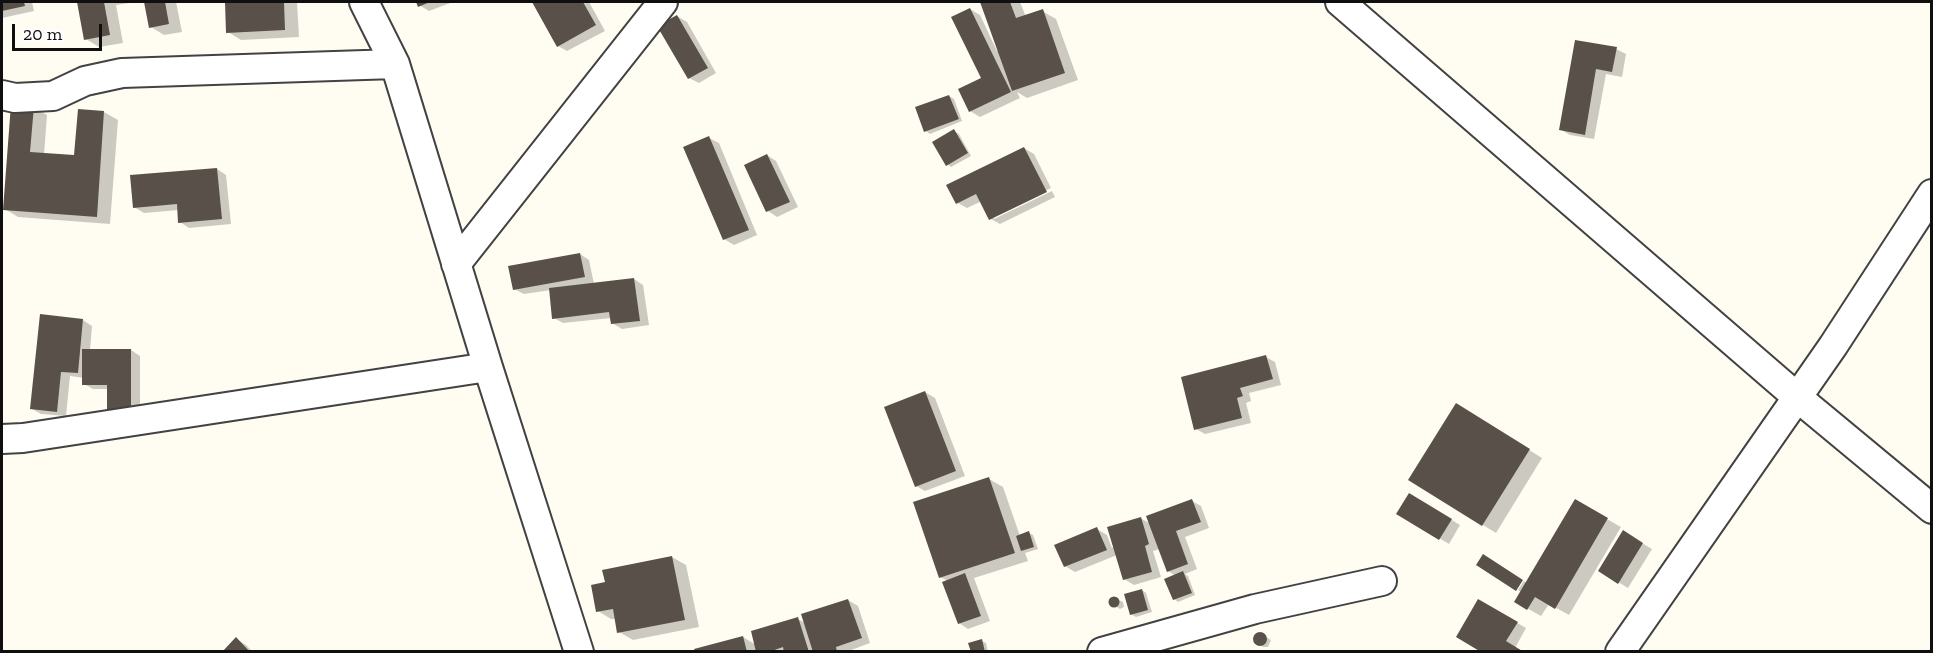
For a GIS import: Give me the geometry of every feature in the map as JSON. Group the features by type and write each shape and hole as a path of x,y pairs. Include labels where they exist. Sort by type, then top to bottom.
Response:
{"street":[{"path":"364,2 395,64 488,367 579,651"},
{"path":"456,264 663,2"},
{"path":"1340,2 1797,397 1932,509"},
{"path":"2,95 15,98 53,96 85,81 122,73 395,64"},
{"path":"1620,651 1797,397 1932,194"},
{"path":"2,439 23,438 488,367"},
{"path":"1102,651 1255,609 1382,581"}],"building":[{"path":"2,2 24,2 25,6 2,11"},
{"path":"77,2 104,2 110,35 84,40"},
{"path":"144,2 165,2 169,24 149,28"},
{"path":"225,2 284,2 285,30 226,33"},
{"path":"416,2 430,2 418,7"},
{"path":"532,2 583,2 596,25 557,47"},
{"path":"980,2 1010,2 1016,18 1043,9 1065,73 1012,91"},
{"path":"970,8 1011,92 969,112 958,89 981,78 951,17"},
{"path":"677,15 708,68 688,79 657,26"},
{"path":"1575,40 1617,47 1612,72 1596,69 1585,135 1559,130"},
{"path":"949,95 959,119 924,132 915,107"},
{"path":"11,104 34,106 30,152 74,155 78,109 104,111 97,217 3,210"},
{"path":"954,129 968,153 946,166 932,142"},
{"path":"709,136 749,230 723,240 683,147"},
{"path":"1024,147 1047,192 989,220 976,194 956,204 946,185"},
{"path":"767,154 790,202 766,212 744,165"},
{"path":"217,168 222,219 178,223 177,204 133,208 130,175"},
{"path":"580,253 585,277 513,290 508,266"},
{"path":"634,278 640,321 611,324 609,312 552,319 549,288"},
{"path":"40,314 83,319 78,373 61,372 57,412 30,409"},
{"path":"82,349 131,349 131,409 107,409 107,385 82,385"},
{"path":"1266,355 1273,379 1240,388 1243,396 1237,398 1242,418 1194,430 1181,377"},
{"path":"925,391 956,471 915,487 884,407"},
{"path":"1456,403 1530,449 1482,526 1408,480"},
{"path":"989,477 1015,553 939,578 913,502"},
{"path":"1409,493 1452,519 1439,540 1396,514"},
{"path":"1192,499 1201,522 1176,531 1188,564 1167,572 1146,516"},
{"path":"1575,499 1608,518 1555,609 1535,597 1527,610 1514,602"},
{"path":"1141,517 1149,544 1145,546 1152,572 1123,580 1107,527"},
{"path":"1097,527 1107,550 1064,567 1054,545"},
{"path":"1623,530 1643,543 1618,584 1598,571"},
{"path":"1029,531 1034,547 1021,551 1016,536"},
{"path":"1483,554 1523,580 1516,591 1476,565"},
{"path":"672,556 685,620 617,633 613,609 596,612 591,585 605,582 602,570"},
{"path":"1183,571 1192,593 1173,600 1164,579"},
{"path":"965,573 981,616 958,624 942,582"},
{"path":"1142,589 1148,610 1130,615 1124,594"},
{"path":"1114,596 1120,602 1114,608 1108,602"},
{"path":"848,599 862,638 836,647 837,652 813,652 801,614"},
{"path":"1478,599 1518,622 1506,641 1524,652 1481,652 1456,637"},
{"path":"798,617 809,652 784,652 783,647 769,652 756,652 751,631"},
{"path":"1260,632 1265,634 1267,639 1265,644 1260,646 1255,644 1253,639 1255,634"},
{"path":"743,636 747,652 695,652 694,649"},
{"path":"236,637 250,652 222,652"},
{"path":"982,639 985,652 971,652 968,643"}]}
